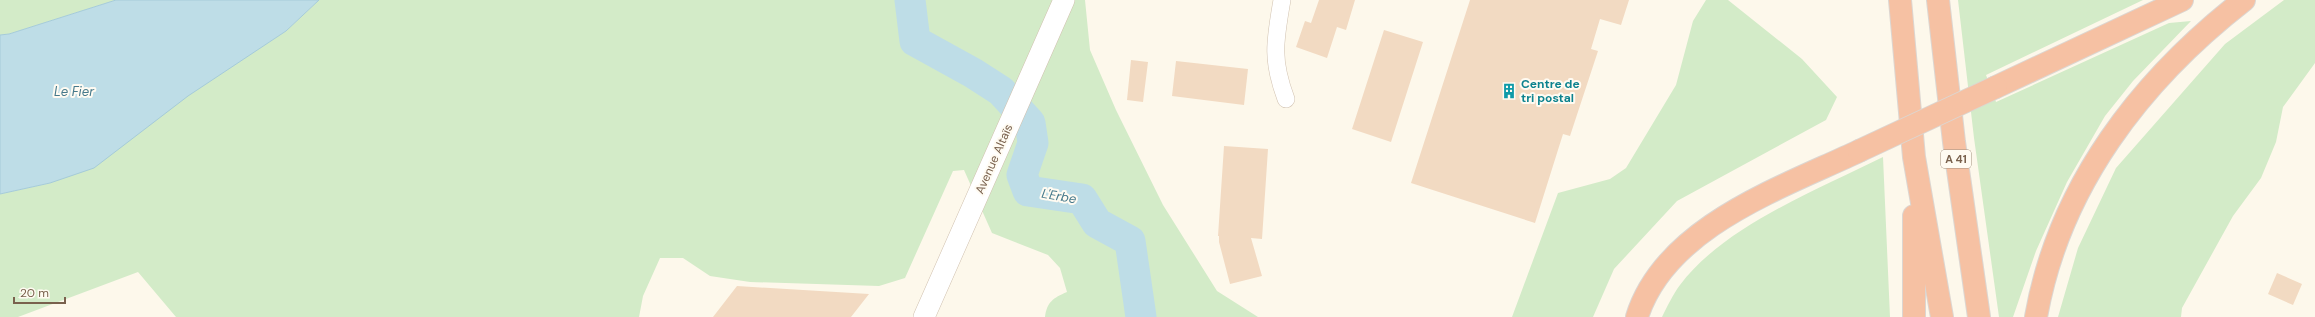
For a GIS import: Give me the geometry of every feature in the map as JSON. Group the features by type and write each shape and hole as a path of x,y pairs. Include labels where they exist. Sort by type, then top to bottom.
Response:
{"highway":[{"path":"1900,0 1914,157 1942,317"},
{"name":"A 41","path":"1938,0 1954,142 1979,317"},
{"path":"2036,317 2044,280 2059,235 2071,207 2106,142 2137,101 2176,58 2208,28 2244,0"},
{"path":"1637,317 1656,277 1671,259 1690,241 1742,208 1859,151 2177,2"},
{"path":"1914,157 1914,317"}],"street":[{"name":"Avenue Altaïs","path":"924,317 1064,0"},
{"path":"1282,0 1275,42 1275,64 1286,99"}],"green space":[{"path":"0,0 116,0 9,34 0,35"},
{"path":"319,0 1085,0 1090,50 1116,110 1163,205 1217,291 1258,317 1045,317 1049,304 1058,296 1067,292 1060,268 1048,255 992,233 964,170 953,171 905,278 879,286 750,282 710,276 683,258 660,258 643,296 639,317 176,317 138,272 18,317 0,317 0,194 50,183 286,31"},
{"path":"1706,0 1728,0 1802,59 1837,97 1826,120 1677,201 1614,269 1593,317 1512,317 1558,193 1610,179 1626,168 1676,85 1693,21"},
{"path":"1958,0 2143,0 1986,75 1996,102 2169,23 2191,21 2133,81 2105,116 2067,182 2036,251 2013,317 1999,317 1974,138"},
{"path":"2284,0 2315,0 2315,63 2283,107 2276,142 2261,178 2233,216 2182,308 2181,317 2058,317 2078,248 2116,168 2225,44"},
{"path":"1883,157 1890,317 1662,317 1680,285 1699,264 1721,245 1774,211"}],"water":[{"name":"Le Fier","path":"116,0 319,0 286,31 188,96 94,168 50,183 0,194 0,35 9,34"}],"building":[{"path":"1319,0 1355,0 1346,30 1337,27 1327,58 1296,47 1305,21 1311,23"},
{"name":"Centre de tri postal","path":"1470,0 1629,0 1621,25 1600,19 1591,49 1598,51 1570,136 1563,134 1535,223 1411,183"},
{"path":"1384,30 1423,42 1391,142 1352,129"},
{"path":"1131,60 1148,62 1143,102 1127,100"},
{"path":"1176,61 1248,69 1244,105 1172,96"},
{"path":"1224,146 1268,149 1262,239 1251,238 1262,276 1230,284 1218,236"},
{"path":"2277,273 2302,284 2293,305 2268,294"},
{"path":"737,286 869,294 851,317 713,317"}],"waterway":[{"name":"L'Erbe","path":"910,0 915,41 973,73 1001,91 1030,123 1033,143 1022,175 1028,191 1082,199 1097,223 1130,241 1141,317"}],"place":[{"name":"Centre de tri postal","path":"1509,91"}]}
